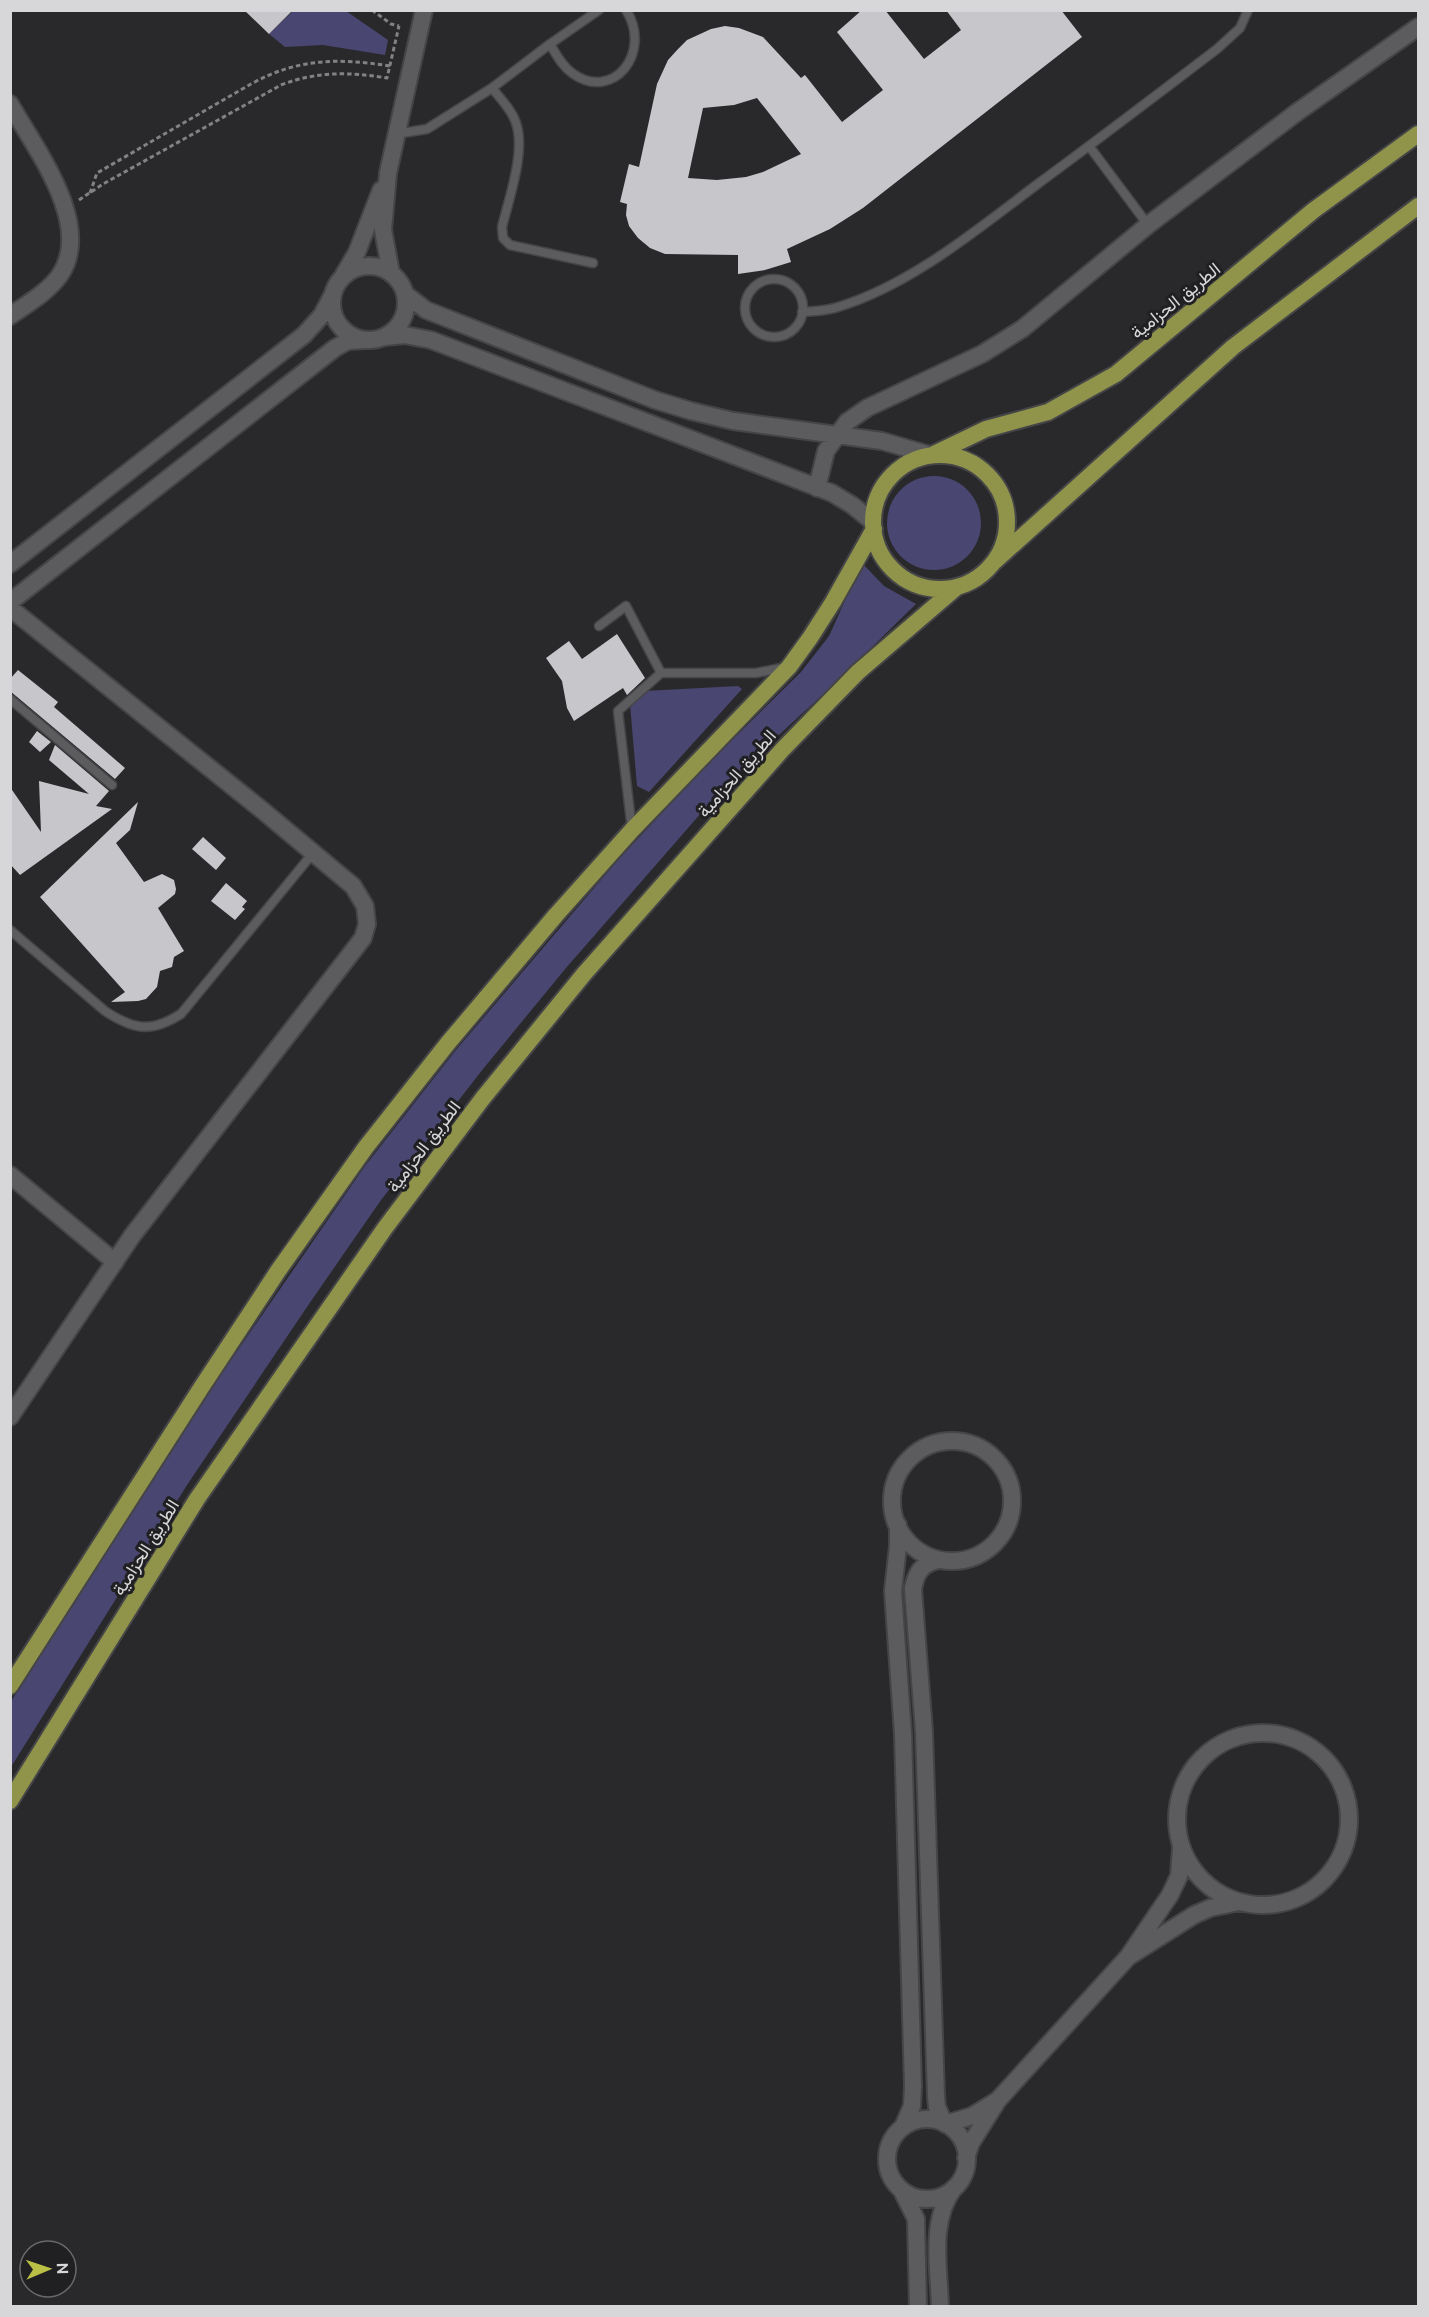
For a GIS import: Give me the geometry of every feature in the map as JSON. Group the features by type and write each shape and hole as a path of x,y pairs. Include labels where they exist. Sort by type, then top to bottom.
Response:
{"highway":[{"name":"الطريق الحزامية","path":"1419,134 1314,210 1116,374 1048,412 986,429 932,455 912,461 896,471 883,486 875,503 873,526 879,548 888,564 902,577 919,586 938,589 957,587 972,581 1233,347 1419,206"},
{"name":"الطريق الحزامية","path":"932,455 956,456 976,464 992,479 1003,498 1007,519 1004,541 995,561"},
{"name":"الطريق الحزامية","path":"10,1686 278,1271 366,1147 448,1042 632,830 789,667 833,602 873,526"},
{"name":"الطريق الحزامية","path":"10,1801 197,1499 385,1228 483,1098 584,974 782,750 858,672 957,587"}],"street":[{"path":"392,273 383,230 388,173 424,10"},
{"path":"817,488 826,451 847,422 867,408 981,354 1022,329 1148,225 1296,112 1419,27"},
{"path":"10,104 63,200 70,228 70,245 64,268 59,276 51,285 10,316"},
{"path":"10,564 304,335 322,315 357,252 388,173"},
{"path":"343,277 361,266 382,268 392,273 400,282 405,294 406,307 395,330 384,337"},
{"path":"405,294 426,310 655,400 691,411 733,421 882,441 932,455"},
{"path":"332,296 332,308 343,330 353,337 365,340"},
{"path":"10,602 348,340 405,335 431,340 832,493 852,505 873,526"},
{"path":"599,404 608,381"},
{"path":"10,608 353,886 365,906 367,924 363,938 132,1236 10,1418"},
{"path":"10,1175 115,1262"},
{"path":"918,2307 916,2218 889,2172 887,2161 892,2139 903,2127 912,2106 913,2086 903,1734 893,1591 898,1546 897,1525 892,1504 895,1484 904,1465 912,1457 932,1445 943,1442 966,1442 987,1452 1001,1465 1010,1483 1012,1503 1008,1523 996,1542 978,1556 955,1561 928,1562 920,1569 915,1579 913,1596 924,1732 936,2096 937,2107 944,2123"},
{"path":"897,1525 910,1543 938,1560"},
{"path":"1268,1732 1301,1742 1322,1757 1338,1777 1345,1793 1349,1814 1345,1845 1329,1874 1304,1895 1288,1902 1272,1905 1239,1902 1210,1887 1198,1876 1181,1847 1177,1831 1179,1798 1193,1768 1218,1745 1234,1737 1268,1732"},
{"path":"940,2307 938,2225 941,2209 962,2178 971,2143 998,2100 1128,1957 1170,1895 1179,1876 1181,1847"},
{"path":"1128,1957 1210,1908 1239,1902"},
{"path":"944,2123 972,2116 998,2100"},
{"path":"903,2127 918,2120 930,2119 944,2123 959,2135 964,2145 966,2159"},
{"path":"902,2191 924,2199 946,2194 955,2187"}],"lane":[{"path":"396,134 427,129 492,88 599,10"},
{"path":"550,44 570,72 593,81 606,80 617,75 627,66 633,54 636,41 634,28 626,10"},
{"path":"802,312 835,308 890,285 979,227 1229,39 1240,28 1248,10"},
{"path":"492,88 514,119 518,132 517,159 502,227 503,238 510,245 593,263"},
{"path":"1089,146 1148,225"},
{"path":"772,278 784,280 794,286 800,295 802,312 796,327 786,334 775,337 764,335 754,329 747,320 746,298 752,288 761,281 772,278"},
{"path":"599,626 626,606 661,674"},
{"path":"632,830 618,711 661,674 756,673 789,667"},
{"path":"10,699 112,785"},
{"path":"10,930 105,1011 122,1022 134,1027 160,1025 181,1014 313,853"}],"path":[{"path":"372,10 391,24 420,31"},
{"path":"390,66 354,61 311,62 277,72 251,84 97,173 90,193 281,85 313,75 332,73 353,73 387,78 390,66 399,26"}],"shaded area":[{"path":"293,11 346,11 388,40 385,55 323,45 285,47 269,34"},
{"path":"934,476 952,480 967,490 977,505 981,523 977,541 967,556 952,566 934,570 916,566 901,556 891,541 887,523 891,505 901,490 916,480"},
{"path":"862,563 884,586 916,604 832,686 729,781 566,968 483,1069 381,1200 187,1485 11,1767 10,1703 182,1431 365,1166 456,1050 618,860 704,768 801,672 829,636"},
{"path":"738,686 742,689 649,792 637,786 630,704 645,691"}],"building":[{"path":"244,10 293,10 269,34"},
{"path":"862,10 885,10 924,59 961,30 946,10 1061,10 1082,37 863,208 830,229 787,249 791,262 765,270 738,274 738,255 665,254 650,248 638,238 629,226 626,215 627,204 620,202 629,164 639,167 657,84 668,60 678,49 687,40 711,29 725,26 739,28 763,37 801,78 805,75 842,122 883,90 837,32","holes":["757,98 801,154 763,172 746,177 717,180 688,178 703,108 734,105"]},
{"path":"617,634 645,678 627,695 623,688 574,721 567,708 562,681 546,658 569,641 582,659"},
{"path":"18,670 58,702 54,707 125,768 115,779 10,691 10,679"},
{"path":"37,731 51,742 40,752 29,742"},
{"path":"55,745 109,791 96,806 112,809 20,875 10,864 10,787 41,832 39,781 89,794 49,760"},
{"path":"138,802 130,830 116,843 144,882 162,874 174,880 175,894 158,908 184,951 174,957 172,967 160,971 157,987 146,999 111,1002 125,992 40,897"},
{"path":"203,837 226,858 216,870 192,849"},
{"path":"226,883 247,901 242,907 245,909 235,920 211,901"}]}
